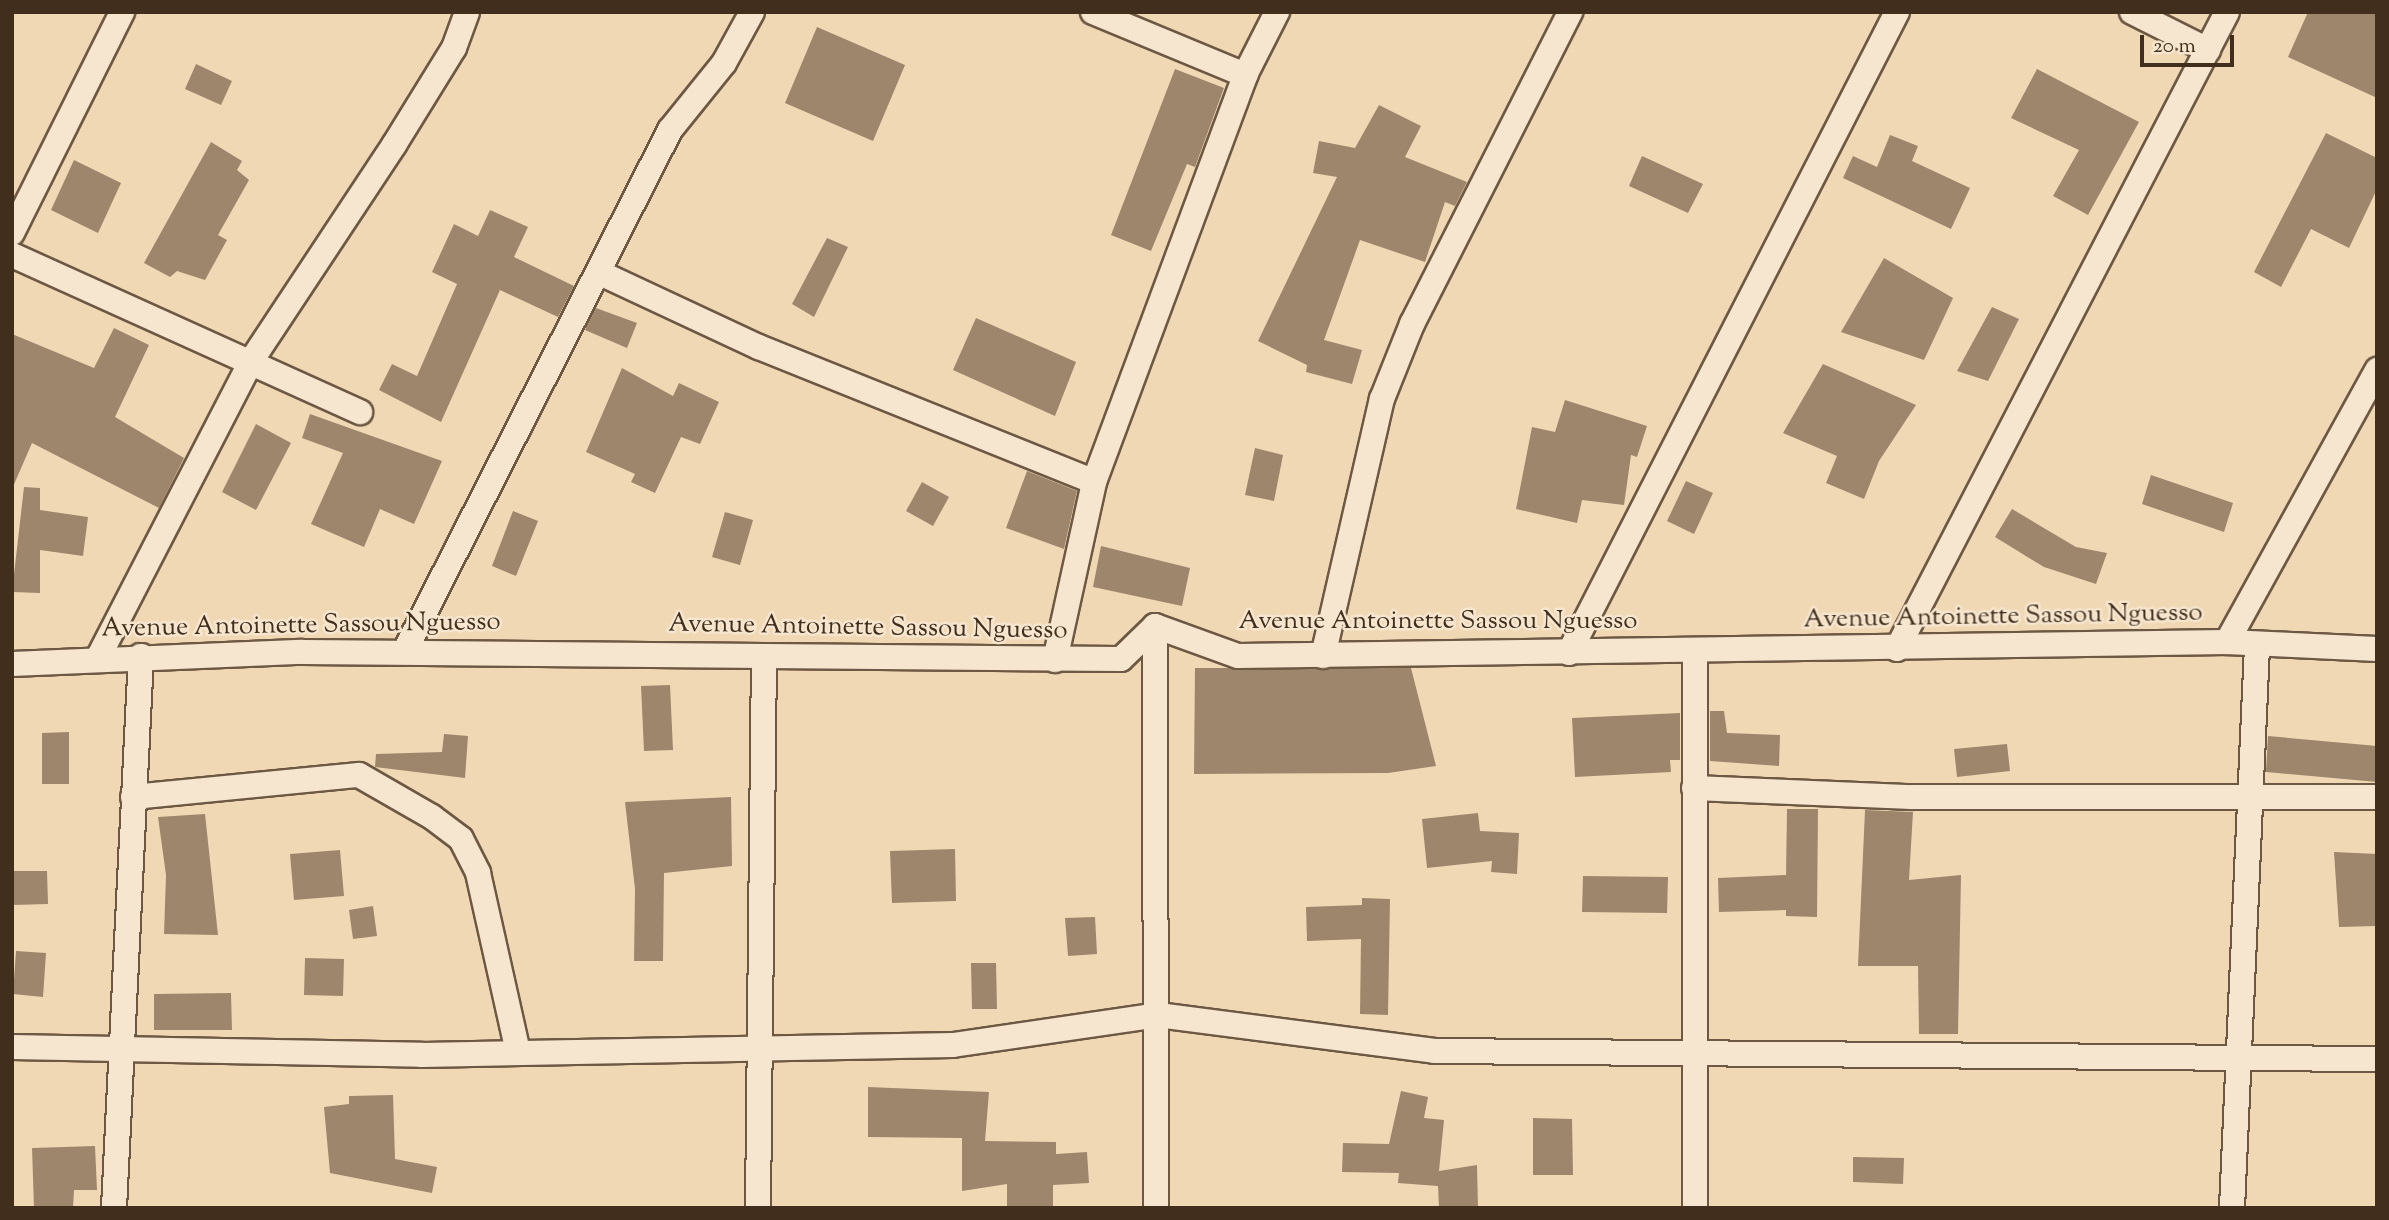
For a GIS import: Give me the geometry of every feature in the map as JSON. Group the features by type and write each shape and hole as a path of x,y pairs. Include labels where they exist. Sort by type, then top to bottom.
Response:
{"street":[{"path":"12,233 122,12"},
{"path":"98,658 251,361 401,134 454,48 467,12"},
{"path":"405,651 600,273 670,130 724,63 752,12"},
{"path":"1093,12 1245,75"},
{"path":"1055,660 1094,482 1245,75 1277,12"},
{"path":"1324,656 1382,399 1412,324 1570,12"},
{"path":"1569,653 1897,12"},
{"path":"2132,12 2208,50"},
{"path":"1897,649 2227,12"},
{"path":"12,255 360,412"},
{"path":"600,273 759,347 1094,482"},
{"path":"2227,642 2377,370"},
{"path":"1155,626 1158,1016 1156,1208"},
{"name":"Avenue Antoinette Sassou Nguesso","path":"12,664 141,656 405,651 1121,659 1155,626 1238,656 1897,649 2227,642 2257,647 2377,649"},
{"path":"2232,1208 2235,1058 2257,647"},
{"path":"1695,651 1695,1208"},
{"path":"114,1208 141,656"},
{"path":"758,1208 755,1045 764,657"},
{"path":"133,797 359,775 432,817 461,839 478,873 518,1052"},
{"path":"1694,789 1912,797 2377,797"},
{"path":"12,1047 518,1052 755,1045 953,1045 1158,1016 1435,1051 1693,1051 2377,1059"}],"building":[{"path":"2308,12 2377,12 2377,98 2288,57"},
{"path":"817,27 905,65 873,141 785,103"},
{"path":"196,64 232,81 221,105 185,89"},
{"path":"1175,69 1224,88 1195,167 1187,164 1151,251 1111,235"},
{"path":"2037,69 2139,122 2088,215 2053,196 2079,150 2011,118"},
{"path":"1379,105 1421,126 1405,157 1467,182 1455,206 1445,202 1425,262 1360,240 1324,340 1362,350 1352,384 1306,372 1307,365 1258,341 1337,177 1313,173 1319,141 1355,148"},
{"path":"2326,133 2377,158 2377,189 2349,248 2311,229 2281,287 2254,272"},
{"path":"1890,135 1918,146 1912,161 1970,188 1951,229 1843,178 1853,156 1877,167"},
{"path":"211,142 242,161 237,170 249,180 218,235 227,240 205,280 177,271 170,277 144,263"},
{"path":"1642,156 1703,184 1688,213 1629,186"},
{"path":"74,160 121,183 98,233 51,210"},
{"path":"490,210 528,227 514,257 574,286 558,317 500,290 441,422 379,390 392,364 417,376 457,284 432,272 454,224 478,236"},
{"path":"827,238 848,247 814,317 792,304"},
{"path":"1884,258 1953,298 1924,360 1841,332"},
{"path":"1992,307 2019,319 1988,381 1957,371"},
{"path":"596,308 637,323 627,348 585,330"},
{"path":"976,318 1076,362 1055,416 953,370"},
{"path":"114,328 149,345 115,417 184,458 159,508 32,443 12,489 12,334 94,368"},
{"path":"1823,364 1916,405 1879,461 1864,499 1826,483 1837,456 1783,433"},
{"path":"622,368 673,396 679,383 719,402 700,444 681,437 655,493 631,482 635,474 586,452"},
{"path":"1565,400 1647,426 1637,457 1631,455 1624,505 1582,500 1577,523 1516,509 1532,427 1555,432"},
{"path":"310,414 442,461 414,524 380,509 364,547 311,524 343,453 302,438"},
{"path":"256,424 291,443 256,510 222,492"},
{"path":"1255,448 1283,455 1274,501 1245,495"},
{"path":"1027,471 1077,491 1064,549 1006,528"},
{"path":"2151,475 2233,503 2224,532 2142,504"},
{"path":"1686,481 1713,493 1694,534 1667,521"},
{"path":"922,482 949,497 933,526 906,511"},
{"path":"24,487 40,488 40,510 88,517 83,556 40,550 40,593 12,592"},
{"path":"2012,509 2076,547 2107,553 2096,584 2044,567 1995,537"},
{"path":"513,511 538,521 516,576 492,566"},
{"path":"725,512 753,520 740,565 712,557"},
{"path":"1101,546 1190,568 1182,606 1093,587"},
{"path":"1195,668 1411,668 1436,766 1388,773 1194,774"},
{"path":"670,685 673,750 644,751 641,686"},
{"path":"1710,711 1724,711 1727,733 1780,735 1779,766 1710,761"},
{"path":"1680,713 1680,760 1670,760 1671,772 1575,777 1572,718"},
{"path":"69,732 69,784 42,784 42,733"},
{"path":"444,734 468,736 465,778 375,767 376,754 442,752"},
{"path":"2268,736 2377,746 2377,782 2266,772"},
{"path":"2007,744 2010,771 1957,777 1954,749"},
{"path":"731,797 732,866 664,873 663,961 634,961 635,889 625,802"},
{"path":"1787,809 1818,809 1817,917 1786,916 1786,910 1719,912 1718,878 1786,875"},
{"path":"1865,810 1913,812 1909,880 1961,875 1958,1034 1919,1034 1918,966 1858,966"},
{"path":"1478,813 1480,831 1519,833 1517,874 1491,872 1492,861 1427,868 1422,819"},
{"path":"205,814 218,935 164,934 166,875 158,817"},
{"path":"955,849 956,901 892,903 890,851"},
{"path":"340,850 344,896 294,900 290,854"},
{"path":"2334,852 2377,854 2377,926 2339,927"},
{"path":"12,871 47,871 48,904 12,905"},
{"path":"1583,876 1668,877 1667,913 1582,912"},
{"path":"1362,898 1390,899 1388,1015 1360,1014 1361,939 1307,941 1306,907 1362,905"},
{"path":"373,906 377,936 353,939 349,910"},
{"path":"1095,917 1097,954 1068,956 1065,918"},
{"path":"16,951 46,953 43,997 13,994"},
{"path":"305,958 344,959 343,996 304,995"},
{"path":"971,963 996,963 997,1009 972,1009"},
{"path":"231,993 232,1030 154,1030 154,994"},
{"path":"868,1087 989,1092 985,1141 1056,1142 1056,1154 1087,1152 1089,1183 1053,1185 1053,1208 1007,1208 1007,1184 962,1191 962,1138 868,1137"},
{"path":"1401,1091 1428,1097 1424,1118 1444,1120 1439,1171 1477,1165 1478,1208 1439,1208 1438,1186 1398,1183 1399,1173 1342,1172 1343,1143 1389,1144"},
{"path":"393,1095 395,1159 437,1167 432,1193 330,1173 324,1107 349,1104 349,1096"},
{"path":"1533,1118 1572,1119 1573,1175 1533,1175"},
{"path":"95,1146 97,1190 74,1190 73,1208 34,1208 32,1148"},
{"path":"1853,1157 1904,1158 1903,1184 1853,1182"}]}
